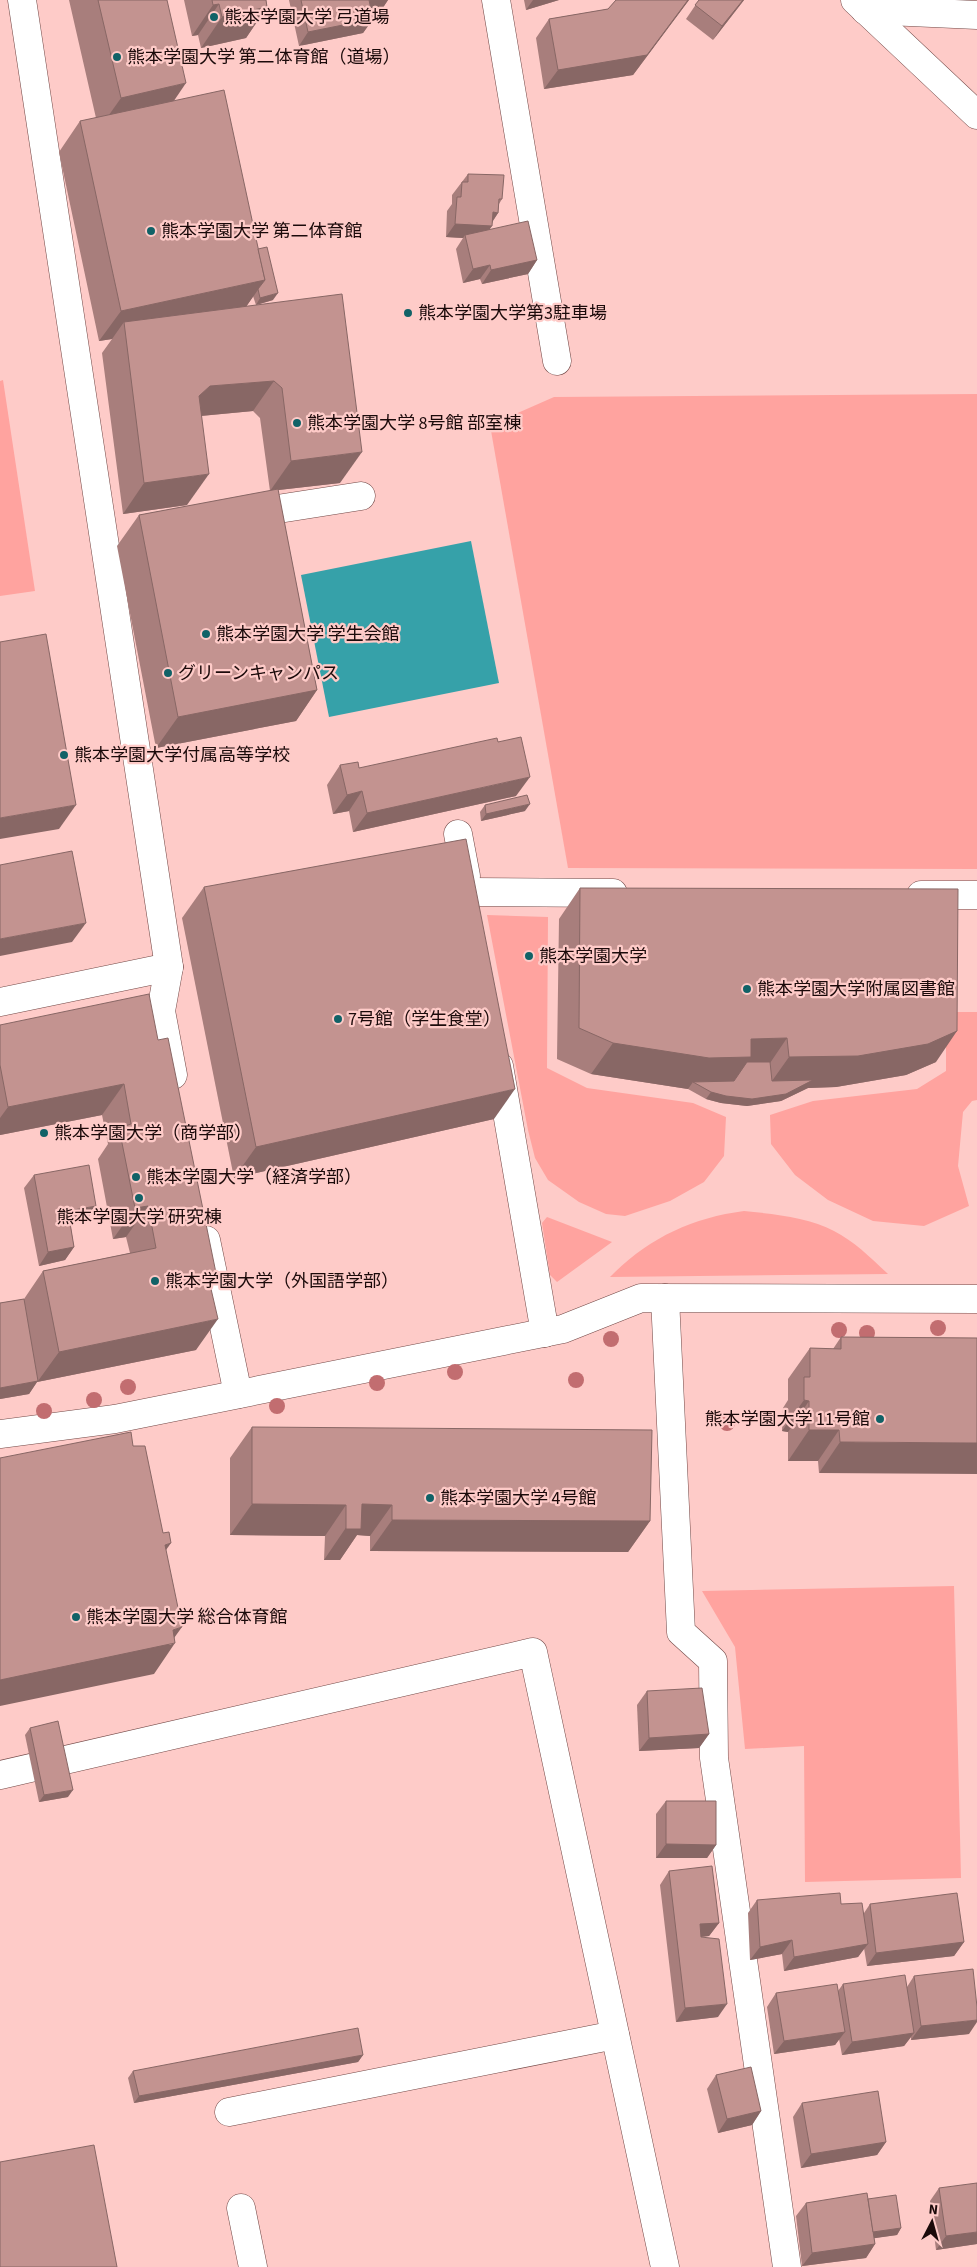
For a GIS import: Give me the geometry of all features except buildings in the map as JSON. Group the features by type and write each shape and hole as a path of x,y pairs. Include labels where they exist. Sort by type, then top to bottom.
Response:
{"street":[{"path":"22,0 169,967 161,1011 178,1099"},
{"path":"496,0 557,361"},
{"path":"860,5 977,15"},
{"path":"860,5 977,115"},
{"path":"218,519 361,496"},
{"path":"103,537 132,532"},
{"path":"458,834 474,922"},
{"path":"468,892 638,893"},
{"path":"897,895 977,895"},
{"path":"0,1002 169,967"},
{"path":"494,1039 545,1333"},
{"path":"201,1215 238,1394"},
{"path":"0,1434 115,1419 563,1330 641,1298 977,1299"},
{"path":"665,1298 681,1632 713,1661 714,1758 786,2267"},
{"path":"0,1775 533,1652 665,2267"},
{"path":"229,2112 615,2034"},
{"path":"241,2208 253,2267"}],"shaded area":[{"path":"3,380 35,591 0,596 0,381"},
{"path":"977,394 977,869 568,868 490,425 554,397"},
{"path":"487,915 548,917 547,1068 587,1088 693,1103 726,1117 724,1156 704,1182 670,1201 625,1216 606,1214 579,1202 548,1180 535,1158 528,1130"},
{"path":"946,1012 977,1012 977,1100 972,1101 963,1112 958,1166 969,1206 924,1226 873,1221 828,1200 795,1175 771,1144 770,1115 813,1101 917,1089 946,1071"},
{"path":"744,1211 790,1217 824,1226 856,1245 888,1274 610,1277 639,1252 671,1232 706,1219"},
{"path":"547,1217 612,1242 557,1282 550,1275 542,1223"},
{"path":"954,1586 961,1878 805,1882 804,1746 745,1749 735,1647 702,1591"}],"water":[{"path":"471,541 499,683 329,717 301,575"}],"place":[{"name":"熊本学園大学 弓道場","path":"214,17"},
{"name":"熊本学園大学 第二体育館（道場）","path":"117,57"},
{"name":"熊本学園大学 第二体育館","path":"151,231"},
{"name":"熊本学園大学第3駐車場","path":"408,313"},
{"name":"熊本学園大学 8号館 部室棟","path":"297,423"},
{"name":"熊本学園大学 学生会館","path":"206,634"},
{"name":"グリーンキャンパス","path":"168,673"},
{"name":"熊本学園大学付属高等学校","path":"64,755"},
{"name":"熊本学園大学","path":"529,956"},
{"name":"熊本学園大学附属図書館","path":"747,989"},
{"name":"7号館（学生食堂）","path":"338,1019"},
{"name":"熊本学園大学（商学部）","path":"44,1133"},
{"name":"熊本学園大学（経済学部）","path":"136,1177"},
{"name":"熊本学園大学 研究棟","path":"139,1198"},
{"name":"熊本学園大学（外国語学部）","path":"155,1281"},
{"name":"熊本学園大学 11号館","path":"880,1419"},
{"name":"熊本学園大学 4号館","path":"430,1498"},
{"name":"熊本学園大学 総合体育館","path":"76,1617"}]}
